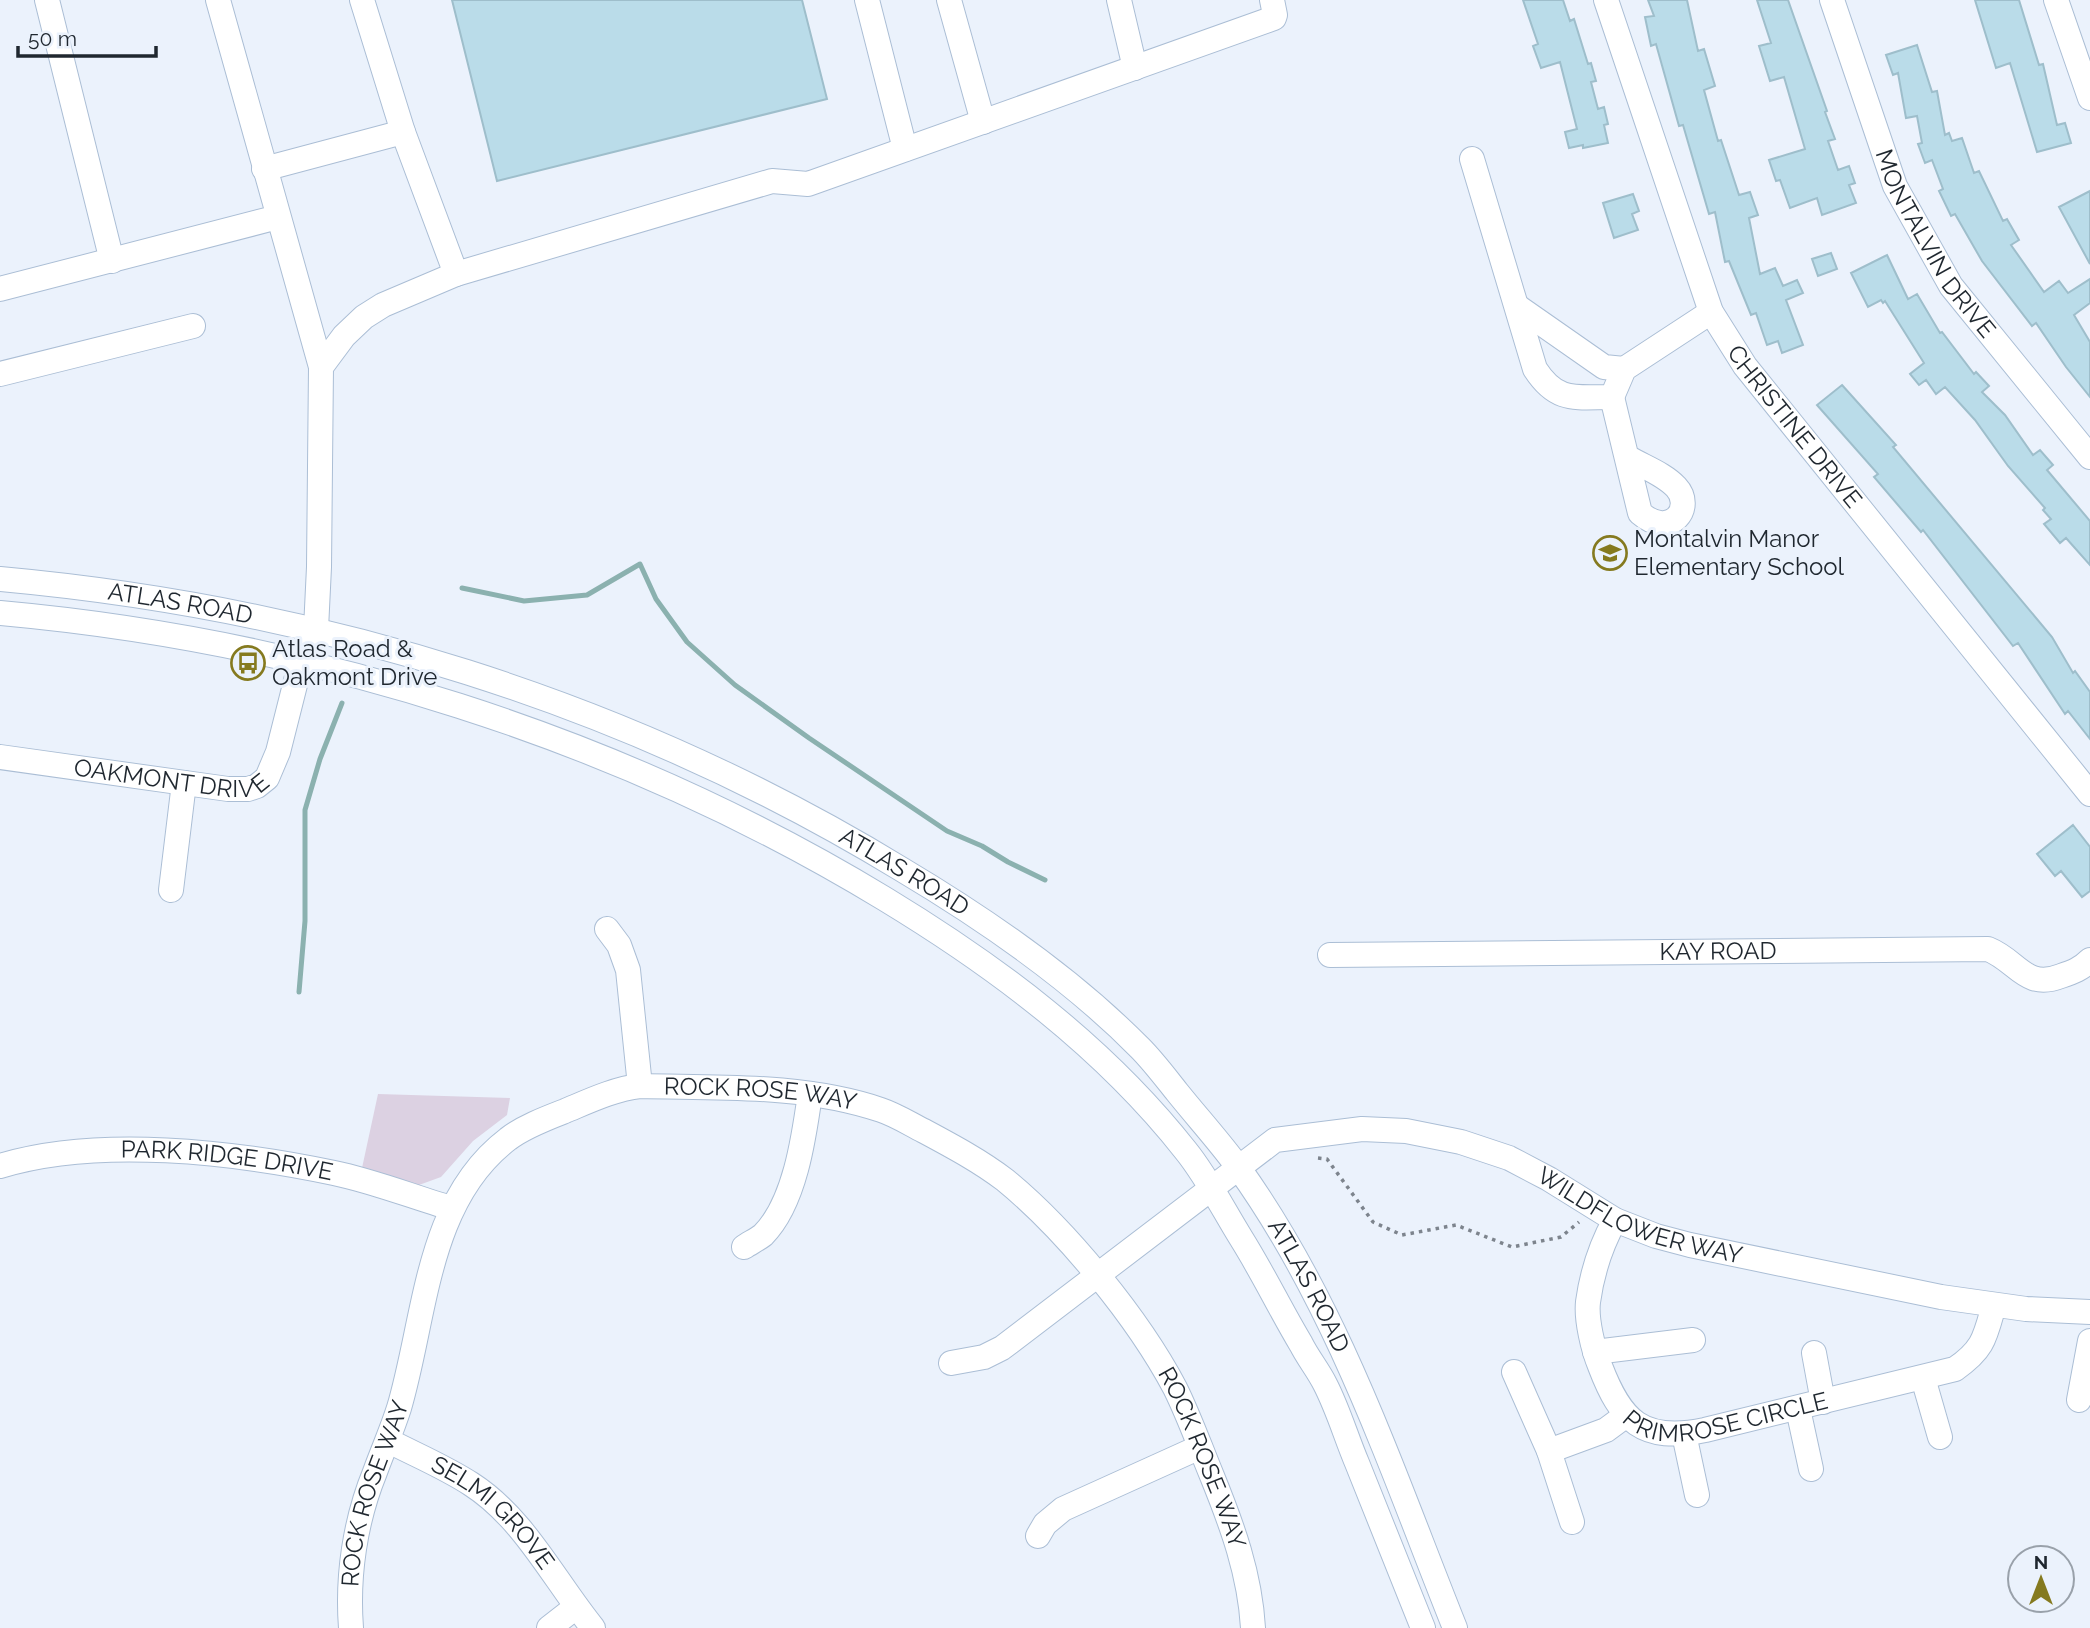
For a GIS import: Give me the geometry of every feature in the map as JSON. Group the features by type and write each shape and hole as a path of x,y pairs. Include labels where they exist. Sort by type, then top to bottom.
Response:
{"street":[{"path":"47,0 112,261"},
{"path":"218,0 321,367 316,629"},
{"path":"362,0 403,132 456,274"},
{"path":"867,0 905,149"},
{"path":"948,0 983,122"},
{"path":"1119,0 1135,68"},
{"path":"321,367 344,336 363,317 383,305 456,274 772,181 808,184 1274,18 1272,0"},
{"name":"CHRISTINE DRIVE","path":"1606,0 1711,312 1745,366 2090,794"},
{"name":"MONTALVIN DRIVE","path":"1832,0 1895,186 1951,286 2090,457"},
{"path":"2056,0 2090,98"},
{"path":"264,169 403,132"},
{"path":"1472,159 1535,369 1547,386 1560,394 1612,397"},
{"path":"0,289 278,217"},
{"path":"1518,307 1604,367 1623,369"},
{"path":"1629,458 1612,397 1623,369 1711,312"},
{"path":"0,374 193,326"},
{"name":"ATLAS ROAD","path":"0,579 134,595 316,629 522,688 683,754 745,783 856,841 972,912 1066,982 1141,1049 1238,1167 1284,1237 1343,1348 1455,1628"},
{"name":"ATLAS ROAD","path":"0,614 129,628 301,661 498,718 669,786 729,814 839,871 953,940 1070,1031 1117,1073 1188,1153 1262,1271 1300,1343 1326,1385 1423,1628"},
{"name":"OAKMONT DRIVE","path":"0,757 228,789 257,786 267,778 278,752 301,661 316,629"},
{"path":"171,890 184,783"},
{"path":"607,929 619,946 628,970 640,1086"},
{"name":"KAY ROAD","path":"1330,955 1973,948 1999,953 2036,981 2048,981 2087,969"},
{"name":"ROCK ROSE WAY","path":"351,1628 352,1563 360,1517 389,1441 408,1376 434,1261 452,1208 474,1173 509,1138 590,1100 624,1088 640,1086 771,1090 810,1094 883,1111 960,1150 1003,1179 1032,1203 1098,1276 1161,1365 1175,1390 1236,1534 1252,1606 1253,1628"},
{"path":"744,1247 762,1235 777,1214 789,1189 804,1142 810,1094"},
{"name":"WILDFLOWER WAY","path":"951,1363 984,1356 1002,1348 1275,1140 1362,1129 1406,1131 1461,1142 1509,1158 1605,1214 1656,1237 1941,1297 1994,1305 2090,1312"},
{"name":"PARK RIDGE DRIVE","path":"0,1166 24,1158 72,1151 176,1150 261,1160 336,1173 452,1208"},
{"name":"PRIMROSE CIRCLE","path":"1605,1214 1605,1239 1596,1263 1588,1305 1595,1352 1609,1390 1625,1416 1663,1433 1684,1434 1798,1409 1955,1369 1974,1356 1984,1340 1994,1305"},
{"path":"1595,1352 1693,1340"},
{"path":"2079,1400 2090,1341"},
{"path":"1814,1353 1823,1402"},
{"path":"1514,1372 1549,1451 1572,1522"},
{"path":"1923,1378 1940,1437"},
{"path":"1798,1409 1811,1469"},
{"path":"1549,1451 1606,1430 1625,1416"},
{"path":"1684,1434 1697,1495"},
{"name":"SELMI GROVE","path":"389,1441 472,1485 499,1507 538,1553 593,1628"},
{"path":"1038,1536 1045,1524 1063,1509 1200,1447"},
{"path":"549,1628 576,1607"}],"path":[{"path":"1313,1157 1326,1159 1373,1222 1402,1235 1456,1225 1512,1247 1561,1237 1605,1214"}],"shaded area":[{"path":"378,1094 510,1098 507,1115 473,1141 441,1177 419,1185 362,1168"}],"building":[{"path":"452,0 802,0 827,99 497,181"},
{"path":"1523,0 1563,0 1570,21 1574,19 1588,64 1591,63 1596,81 1591,82 1598,109 1604,107 1608,124 1604,125 1608,143 1569,148 1565,132 1577,129 1560,62 1541,68 1533,46 1538,44"},
{"path":"1648,0 1687,0 1698,51 1704,49 1715,86 1704,90 1718,141 1721,140 1739,195 1750,192 1758,215 1749,218 1760,274 1775,268 1783,286 1797,280 1803,293 1786,300 1803,345 1782,353 1778,341 1767,345 1756,313 1751,315 1729,261 1725,262 1715,212 1709,214 1683,125 1679,126 1656,44 1651,46 1645,17 1654,16"},
{"path":"1757,0 1788,0 1835,139 1828,141 1838,170 1849,166 1855,183 1849,185 1856,203 1822,215 1817,198 1790,208 1780,180 1776,181 1769,160 1805,149 1784,77 1770,81 1759,46 1771,43"},
{"path":"1975,0 2019,0 2039,65 2043,64 2057,125 2065,123 2071,143 2037,152 2010,63 1996,68"},
{"path":"1917,45 1932,92 1937,91 1945,135 1949,133 1952,141 1962,138 1974,173 1979,171 2003,221 2007,219 2019,240 2011,245 2044,292 2059,281 2068,293 2090,279 2090,303 2074,315 2090,342 2090,397 2036,323 2032,326 1982,261 1955,214 1951,216 1939,191 1943,189 1932,160 1925,163 1918,144 1922,143 1917,116 1906,118 1898,73 1893,75 1886,55"},
{"path":"2090,191 2090,264 2059,207"},
{"path":"1633,194 1639,211 1632,214 1638,230 1614,238 1603,203"},
{"path":"1831,253 1837,269 1818,276 1812,259"},
{"path":"1887,255 1908,299 1917,294 1940,333 1942,332 1974,374 1976,372 1989,386 1982,392 2005,415 2033,455 2040,450 2053,465 2047,470 2090,521 2090,565 2066,538 2060,543 2044,524 2051,519 2043,510 2045,508 2008,466 1975,420 1945,387 1936,394 1926,380 1919,385 1910,374 1924,363 1885,301 1883,303 1881,300 1868,307 1851,273"},
{"path":"1842,385 1896,445 1893,447 2052,637 2073,673 2075,671 2090,692 2090,739 2068,711 2065,714 2018,643 2013,646 1923,530 1921,532 1874,477 1878,474 1817,405"},
{"path":"2073,825 2090,847 2090,891 2082,897 2061,871 2055,876 2037,854"}],"waterway":[{"path":"462,588 524,601 587,595 640,564 656,599 687,642 735,685 947,831 982,846 1045,880"},
{"path":"299,992 305,921 305,810 320,759 342,703"}],"place":[{"name":"Montalvin Manor Elementary School","path":"1610,553"},
{"name":"Atlas Road & Oakmont Drive","path":"248,663"}]}
